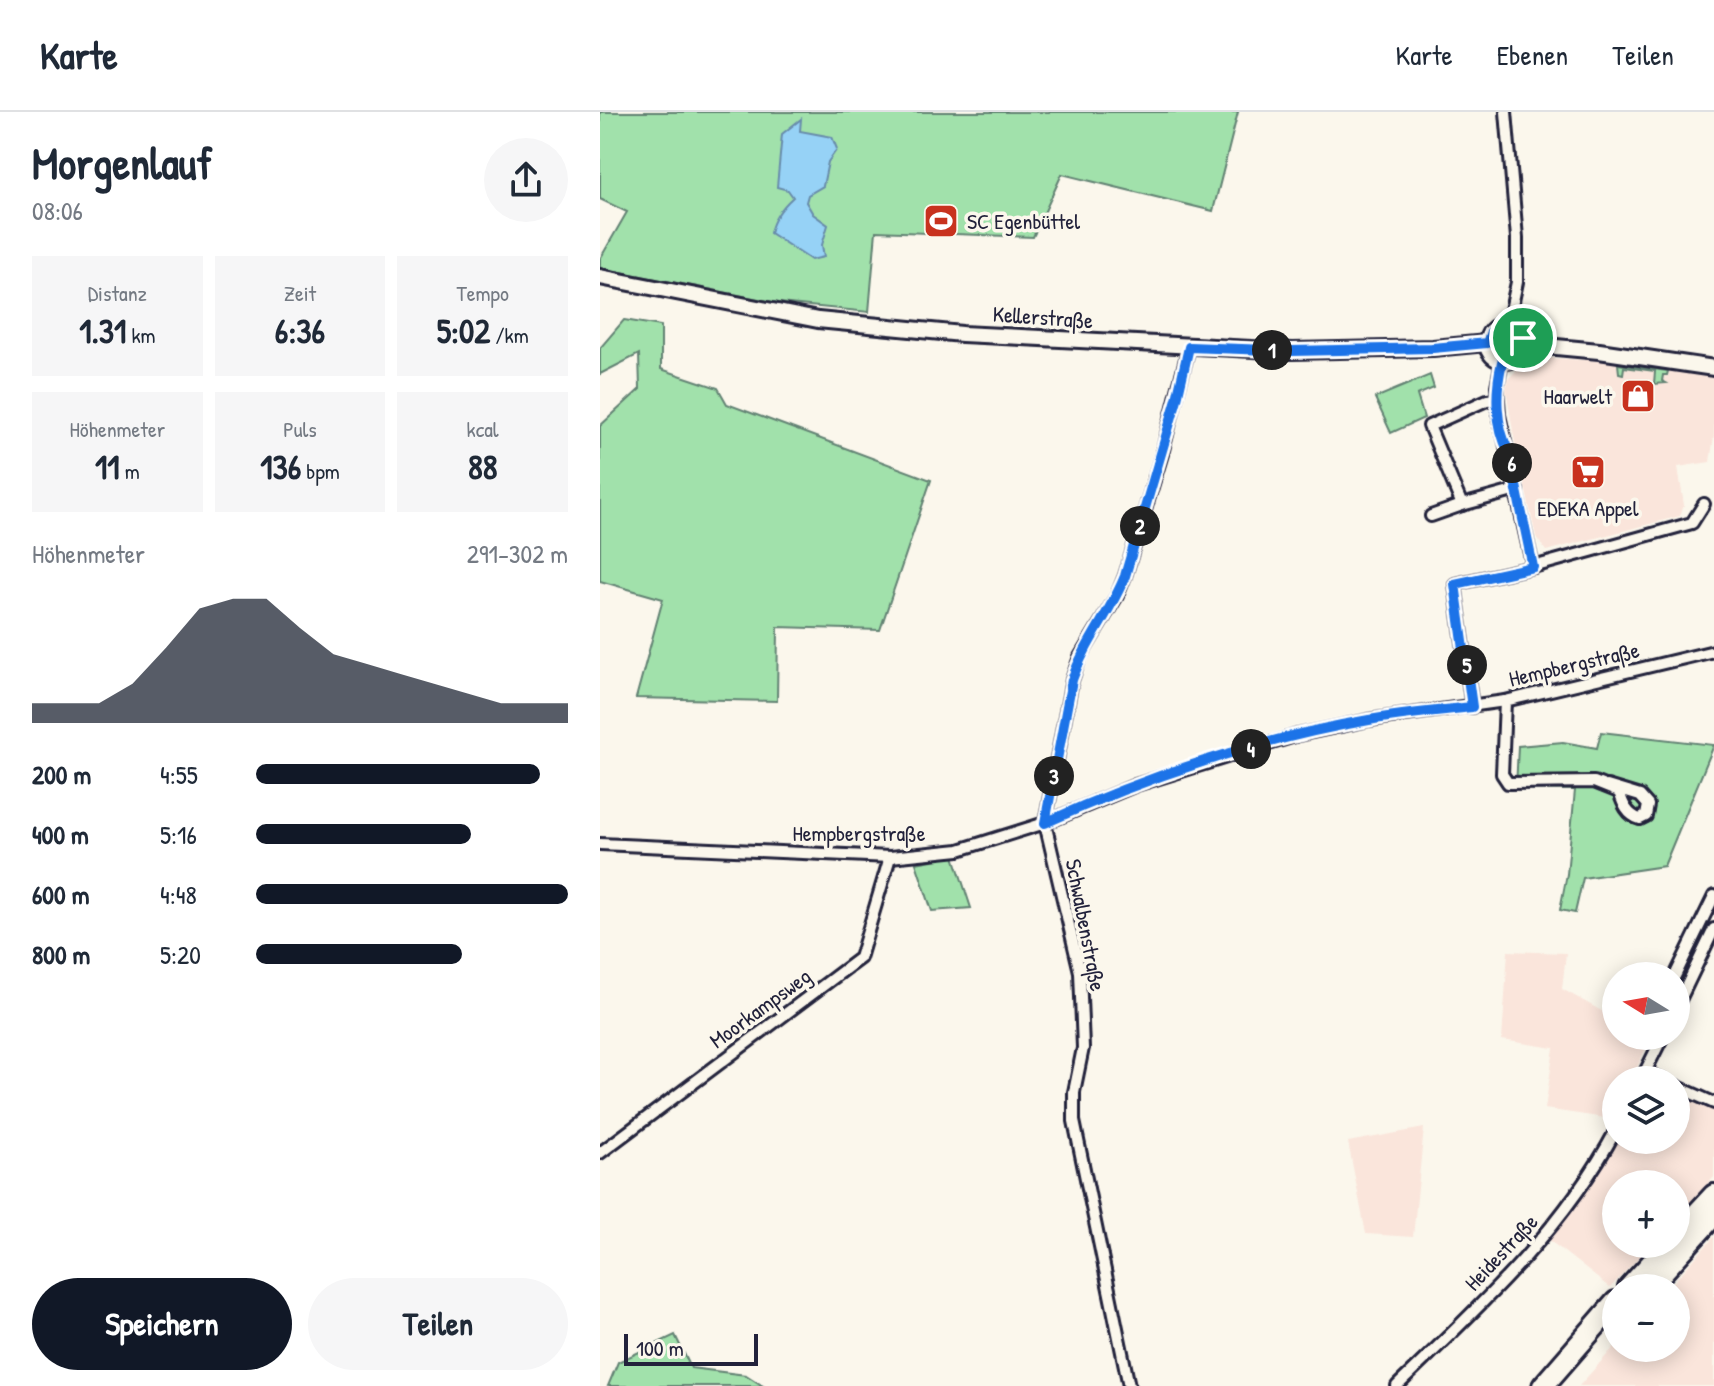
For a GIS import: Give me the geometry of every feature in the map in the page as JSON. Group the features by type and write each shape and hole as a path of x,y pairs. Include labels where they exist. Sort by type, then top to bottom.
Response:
{"highway":[{"path":"1690,1221 1714,1195"},
{"path":"1661,1274 1714,1215"},
{"path":"1642,1274 1656,1258"},
{"path":"1543,1386 1602,1318"},
{"path":"1561,1386 1602,1339"}],"main road":[{"name":"Kellerstraße","path":"600,277 770,312 869,326 1189,347 1322,351 1456,347 1487,343"},
{"path":"1508,325 1520,332 1524,344 1520,354 1512,361 1502,362 1491,355 1487,343 1496,327 1508,325"},
{"path":"1524,344 1599,351 1714,368"}],"street":[{"path":"1506,112 1517,267 1508,325"},
{"name":"Schwalbenstraße","path":"1129,1386 1074,1121 1074,1092 1083,1048 1080,972 1045,823 1072,680 1080,657 1117,596 1125,576 1166,441 1189,347"},
{"path":"1502,362 1497,399 1533,567"},
{"path":"1462,505 1429,426 1487,400 1497,399"},
{"path":"1431,516 1517,490"},
{"path":"1472,707 1455,584 1533,567 1692,523 1704,504"},
{"name":"Hempbergstraße","path":"600,844 890,857 959,850 1045,823 1136,785 1298,735 1369,720 1505,701 1714,651"},
{"path":"1505,701 1502,774 1508,783 1594,782 1607,786"},
{"name":"Moorkampsweg","path":"600,1153 860,958 890,857"},
{"path":"1682,962 1714,896"},
{"path":"1690,979 1714,929"},
{"path":"1690,1092 1714,1103"},
{"name":"Heidestraße","path":"1397,1386 1551,1228 1602,1154"}],"shaded area":[{"path":"1544,358 1610,361 1714,378 1714,436 1710,462 1678,467 1684,505 1680,516 1546,551 1536,537 1506,389 1507,380 1526,363"},
{"path":"1508,951 1566,953 1562,989 1602,1011 1602,1050 1645,1050 1638,1066 1602,1066 1602,1118 1545,1109 1554,1048 1502,1040"},
{"path":"1690,1100 1714,1111 1714,1177 1690,1203 1690,1170 1602,1170 1602,1258 1638,1258 1623,1274 1602,1274 1602,1282 1549,1240 1609,1154 1690,1154"},
{"path":"1424,1128 1413,1237 1366,1234 1348,1142"},
{"path":"1714,1237 1714,1386 1579,1386 1602,1361 1690,1362 1690,1274 1681,1274"}],"green space":[{"path":"600,112 1238,112 1213,211 1062,174 1033,237 876,231 869,312 779,303 600,268 600,259 627,212 600,199"},
{"path":"624,320 661,326 661,369 718,388 727,404 931,480 880,630 778,627 777,701 636,698 663,599 600,581 600,426 640,389 639,354 600,374 600,348"},
{"path":"1618,364 1668,371 1662,381 1666,383 1654,384 1655,371 1624,367 1623,374 1619,373"},
{"path":"1430,375 1434,388 1417,395 1424,418 1391,433 1375,398"},
{"path":"1601,732 1714,745 1664,866 1583,878 1575,913 1560,910 1567,874 1575,790 1516,789 1518,746 1563,742 1597,748"},
{"path":"954,856 971,908 932,911 916,863"},
{"path":"675,1335 691,1368 746,1375 763,1386 608,1386 618,1362"}],"water":[{"path":"801,119 800,131 832,137 837,149 828,162 823,186 808,195 806,202 813,214 828,225 822,245 824,257 811,260 770,233 778,213 793,197 788,190 777,187 782,134"}],"place":[{"name":"SC Egenbüttel","path":"941,221"},
{"name":"Haarwelt","path":"1638,396"},
{"name":"EDEKA Appel","path":"1588,472"}],"route":[{"path":"1502,325 1515,327 1523,338 1520,354 1512,361 1502,362 1497,399 1533,567 1455,584 1472,707 1369,720 1298,735 1136,785 1045,823 1072,680 1080,657 1117,596 1125,576 1162,454 1189,347 1292,351 1475,346 1487,343 1491,332 1502,325"}]}
